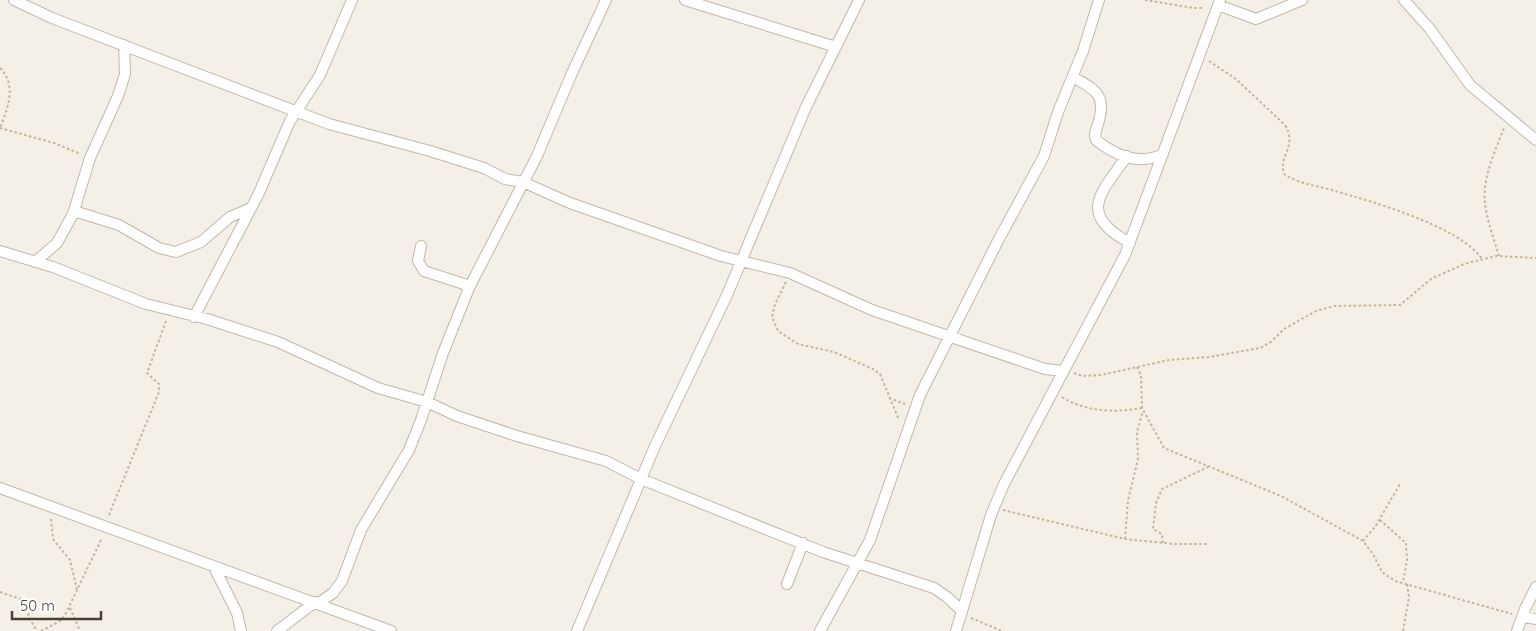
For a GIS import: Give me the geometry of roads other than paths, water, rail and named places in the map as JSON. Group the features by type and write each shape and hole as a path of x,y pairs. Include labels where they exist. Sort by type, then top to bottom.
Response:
{"street":[{"path":"14,0 124,45 329,124 430,151 484,168 504,179 523,182 570,203 741,262 790,273 872,310 1045,369 1065,370"},
{"path":"194,316 251,208 296,110 320,75 352,0"},
{"path":"277,631 317,602 333,594 342,581 361,530 409,450 443,352 470,286 537,156 572,73 606,0"},
{"path":"685,0 836,47"},
{"path":"577,631 641,478 741,262 806,107 858,0"},
{"path":"820,631 858,564 877,522 916,407 1000,237 1044,156 1058,112 1073,77 1100,0"},
{"path":"956,631 994,508 1004,484 1130,243 1219,4 1256,18 1302,0"},
{"path":"1404,0 1430,29 1470,85 1536,140"},
{"path":"35,262 57,244 65,233 74,212 90,158 115,103 125,74 124,45"},
{"path":"1073,77 1090,87 1100,98 1102,106 1096,140 1127,156 1146,161 1163,154"},
{"path":"1127,156 1100,196 1097,205 1101,221 1106,228 1130,243"},
{"path":"74,212 119,225 159,248 176,252 202,242 230,217 251,208"},
{"path":"421,246 418,261 424,271 470,286"},
{"path":"0,251 35,262 146,304 194,316 278,342 378,388 427,402 457,416 517,436 606,461 641,478 803,543 858,564 934,588 962,610"},
{"path":"0,488 214,567 317,602 391,631"},
{"path":"787,584 803,543"},
{"path":"214,567 237,613 241,631"},
{"path":"1517,631 1536,587"},
{"path":"1522,617 1536,619"}]}
